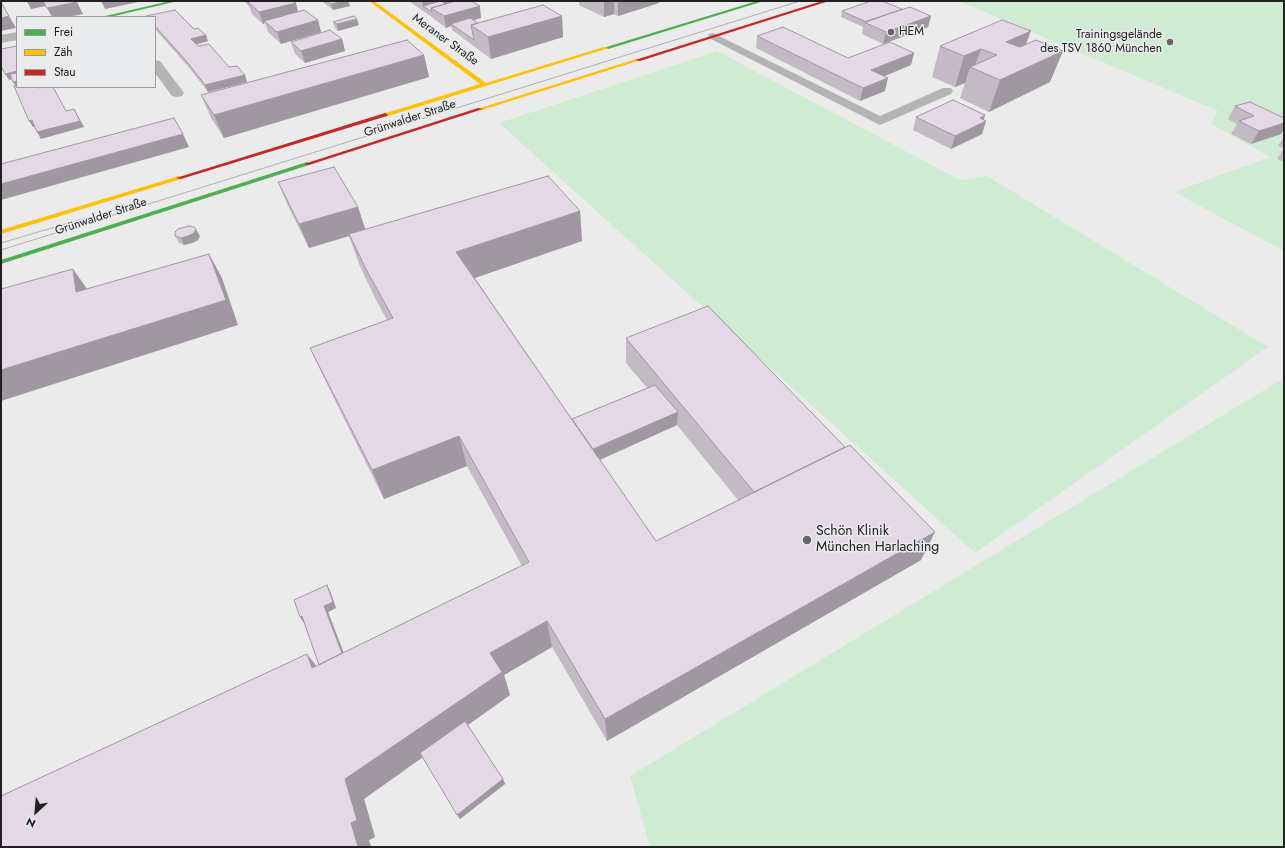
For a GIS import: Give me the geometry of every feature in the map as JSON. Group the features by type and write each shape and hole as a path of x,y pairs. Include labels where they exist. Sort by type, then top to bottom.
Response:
{"main road":[{"path":"119,15 176,1"},
{"name":"Meraner Straße","path":"371,1 486,85"},
{"name":"Grünwalder Straße","path":"1,232 762,1"},
{"name":"Grünwalder Straße","path":"1,262 506,101 827,1"}],"street":[{"path":"1,39 16,36"},
{"path":"156,65 177,93"}],"lane":[{"path":"713,36 880,121 947,91"}],"green space":[{"name":"Trainingsgelände des TSV 1860 München","path":"959,1 1284,1 1284,251 1174,192 1270,157 1211,124 1218,111"},
{"path":"717,51 960,180 987,176 1268,347 975,553 499,123"},
{"path":"1284,378 1284,847 650,847 630,776"}],"building":[{"path":"27,1 39,1 28,3"},
{"path":"43,1 76,1 77,2 47,8"},
{"path":"293,1 296,3 259,12 248,2"},
{"path":"328,1 343,1 331,4"},
{"path":"441,1 446,4 431,8 432,12 423,6"},
{"path":"456,1 471,1 480,6 444,16 431,8"},
{"path":"871,1 882,1 902,9 866,22 842,11"},
{"path":"1,2 9,16 1,18"},
{"path":"543,5 562,16 488,37 471,25"},
{"path":"910,7 931,16 886,32 864,22"},
{"path":"175,10 194,29 198,28 206,35 191,39 198,46 209,44 229,67 237,66 245,75 205,85 188,63 156,27 156,16 146,16"},
{"path":"304,10 318,20 277,32 264,21"},
{"path":"354,16 357,19 337,24 333,22"},
{"path":"470,18 478,23 471,25 474,40 451,24"},
{"path":"1002,20 1031,31 1006,42 1020,47 1036,40 1063,51 1000,80 970,67 997,55 981,49 964,56 940,46"},
{"path":"783,27 848,58 890,42 914,53 871,70 888,78 863,88 757,36"},
{"path":"330,30 342,39 301,51 291,42"},
{"path":"407,40 424,55 214,115 201,95"},
{"path":"16,46 16,71 5,74 1,66 1,49"},
{"path":"16,73 16,81 13,82 10,74"},
{"path":"14,86 16,86 16,88 54,88 66,111 74,109 80,121 37,132 32,120 29,121"},
{"path":"953,100 985,115 980,118 986,121 955,136 916,117"},
{"path":"1250,102 1284,118 1284,123 1259,131 1239,121 1254,116 1235,106"},
{"path":"174,118 183,134 1,184 1,164"},
{"path":"334,167 358,207 299,224 278,182"},
{"name":"Schön Klinik München Harlaching","path":"548,176 580,211 456,252 656,541 850,445 935,532 605,719 547,621 490,653 502,672 345,779 357,820 351,823 358,847 1,847 1,796 307,654 312,668 529,562 459,436 372,470 310,348 393,318 349,234"},
{"path":"189,226 196,229 194,233 181,238 175,236 175,232 178,229"},
{"path":"209,254 226,300 1,370 1,289 73,269 76,292"},
{"path":"708,306 845,447 754,492 626,338"},
{"path":"655,385 678,412 593,449 572,419"},
{"path":"327,585 333,602 324,606 342,653 319,665 302,616 300,617 294,600"},
{"path":"465,721 503,779 457,815 420,753"}],"tram line":[{"path":"1,250 800,1"},
{"path":"1,243 89,217"}],"traffic: fast":[{"path":"108,16 176,1"},
{"path":"606,48 762,1"},
{"path":"1,262 307,164"}],"traffic: slow":[{"path":"371,1 485,85"},
{"path":"385,115 606,48"},
{"path":"480,109 638,60"},
{"path":"1,232 179,178"}],"traffic: jam":[{"path":"638,60 827,1"},
{"path":"307,164 480,109"},
{"path":"179,178 385,115"}],"place":[{"name":"HEM","path":"891,32"},
{"name":"Trainingsgelände des TSV 1860 München","path":"1170,42"},
{"name":"Schön Klinik München Harlaching","path":"807,540"}]}
